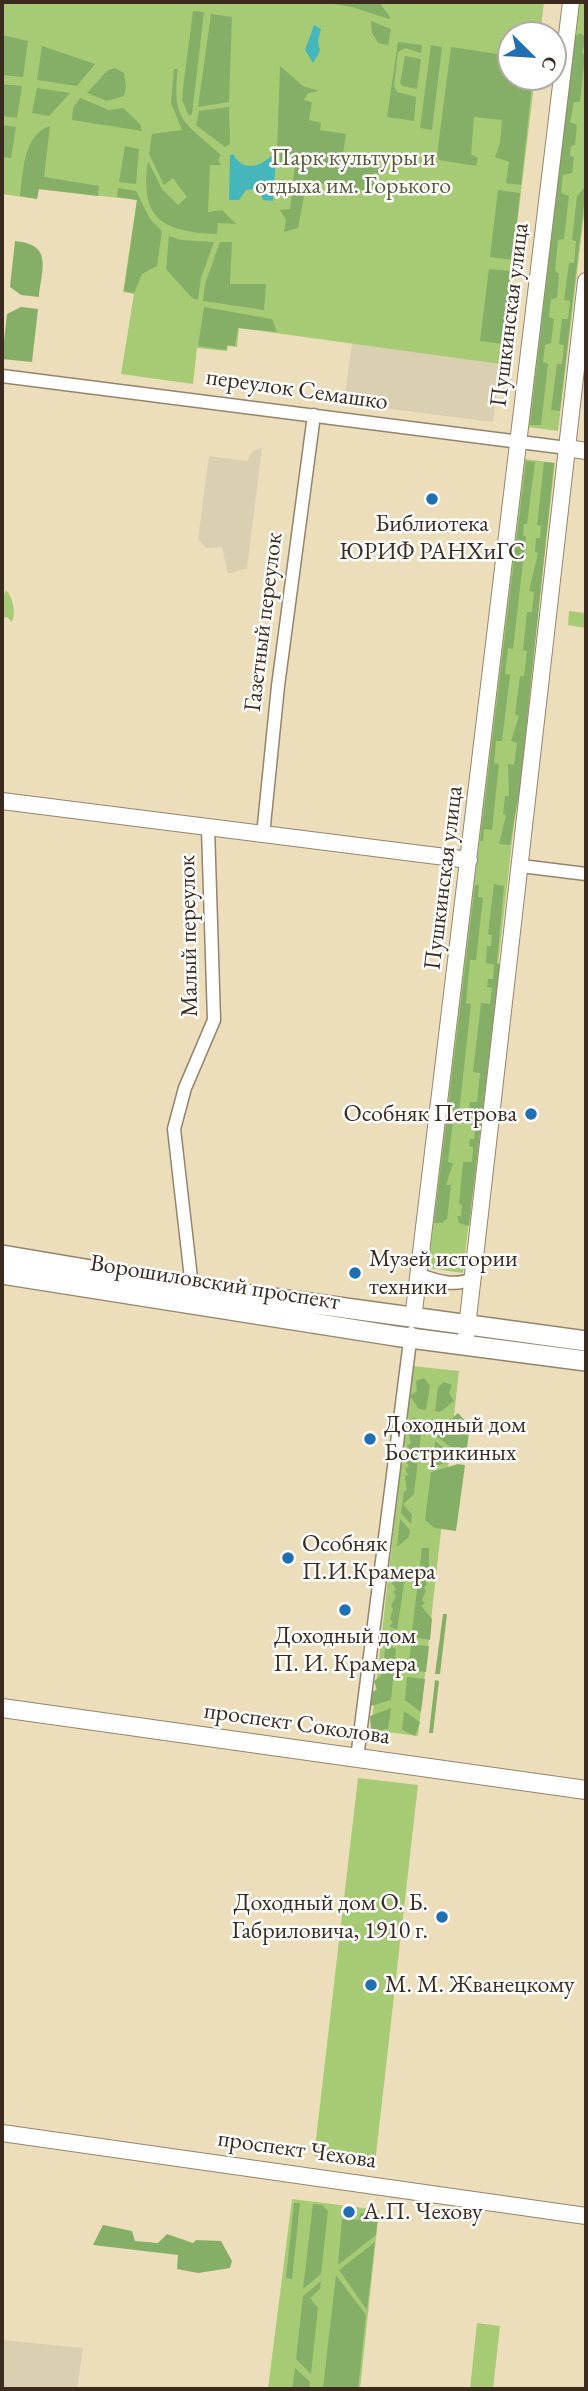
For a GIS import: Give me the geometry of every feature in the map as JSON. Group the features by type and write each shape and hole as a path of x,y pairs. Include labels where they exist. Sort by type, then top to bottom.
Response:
{"main road":[{"name":"Ворошиловский проспект","path":"2,1255 412,1328"},
{"name":"Ворошиловский проспект","path":"2,1275 467,1336 586,1361"},
{"name":"Ворошиловский проспект","path":"467,1336 586,1341"},
{"name":"проспект Соколова","path":"2,1708 586,1790"}],"street":[{"name":"Пушкинская улица","path":"357,1758 420,1275 571,2"},
{"path":"467,1336 586,281"},
{"name":"переулок Семашко","path":"2,376 586,451"},
{"name":"Газетный переулок","path":"263,835 278,685 314,415"},
{"path":"2,801 469,860"},
{"name":"Малый переулок","path":"192,1287 174,1129 185,1088 214,1020 208,828"},
{"path":"522,866 586,874"},
{"path":"420,1275 445,1283 465,1282 474,1278"},
{"name":"проспект Чехова","path":"2,2133 586,2216"}],"shaded area":[{"path":"352,342 500,364 493,422 344,403"},
{"path":"262,448 247,568 228,574 222,547 206,548 198,539 209,456 247,461 253,451"},
{"path":"2,2340 83,2348 77,2389 2,2389"}],"green space":[{"name":"Парк культуры и отдыха им. Горького","path":"2,2 544,2 542,21 497,21 497,91 533,91 500,364 239,328 237,347 228,346 227,351 197,348 193,384 121,374 134,294 123,292 137,200 38,189 37,199 2,194"},
{"path":"322,2 379,2 390,17 389,19 352,7"},
{"path":"579,2 586,2 586,198 558,431 528,427"},
{"path":"193,11 204,12 192,114 189,116 182,100"},
{"path":"211,14 232,17 229,102 198,107"},
{"path":"371,21 391,29 388,45 378,43 372,33"},
{"path":"580,33 586,37 582,53 585,54 580,102 574,102 570,122 577,125 575,145 571,146 570,156 574,157 572,173 563,175 561,193 569,196 564,239 558,240 555,271 559,274 557,298 551,299 549,317 554,319 551,343 545,345 543,362 548,364 541,425 530,425 575,36"},
{"path":"2,35 28,41 23,77 2,75"},
{"path":"398,42 422,45 421,53 405,48 398,52 394,86 397,92 416,97 414,121 387,117"},
{"path":"431,45 442,47 432,130 420,128"},
{"path":"42,46 95,64 77,86 37,80"},
{"path":"451,47 497,54 497,91 531,91 521,185 506,183 509,162 495,157 500,143 502,120 474,117 471,154 478,158 476,166 439,160 437,155"},
{"path":"405,56 421,59 417,89 402,86 400,83"},
{"path":"280,66 303,86 319,91 308,93 304,100 312,102 309,120 321,123 320,130 346,134 342,160 382,167 381,174 374,173 374,180 378,181 376,193 307,181 298,228 284,232 286,220 280,210 290,209 295,164 280,162 280,152 277,151"},
{"path":"115,68 124,73 124,96 107,101 87,93 107,71"},
{"path":"174,69 178,69 176,87 179,111 190,128 221,155 218,160 221,165 210,165 208,212 222,210 236,224 218,223 217,234 198,233 170,226 159,219 148,197 148,161 162,189 178,205 187,197 173,178 164,185 149,154 152,134 182,130 171,103"},
{"path":"2,84 22,86 17,118 2,116"},
{"path":"37,88 70,93 49,116 32,113"},
{"path":"80,98 109,110 123,108 140,124 142,131 72,120 73,108"},
{"path":"229,107 230,144 225,147 196,125 199,111"},
{"path":"2,125 16,127 11,158 2,157"},
{"path":"50,126 44,177 99,186 98,196 39,189 37,199 20,196 29,146 41,130"},
{"path":"125,146 139,149 136,184 119,182"},
{"path":"586,186 560,411 551,410 557,364 562,364 564,345 559,344 562,319 568,319 570,301 564,300 569,263 574,263 576,241 572,240 577,196"},
{"path":"118,188 136,191 150,219 162,231 157,266 142,274 134,293 124,291 137,200 117,197"},
{"path":"498,190 520,193 513,260 490,257"},
{"path":"169,236 181,240 214,242 201,278 198,300 192,298 166,269"},
{"path":"15,241 27,243 40,253 43,267 39,297 21,295 10,287"},
{"path":"220,242 232,242 230,284 266,284 264,310 203,301 205,284"},
{"path":"489,269 512,271 503,344 480,341"},
{"path":"21,307 38,309 32,362 2,359 7,314"},
{"path":"204,307 272,319 277,332 238,328 235,346 227,345 226,350 198,346"},
{"path":"525,459 555,463 463,1273 428,1268"},
{"path":"526,461 535,462 527,524 524,524 523,536 526,536 513,649 508,648 505,674 510,675 502,741 496,741 494,763 499,764 492,830 484,829 483,841 480,841"},
{"path":"544,462 554,463 520,788 510,845 499,844 506,815 503,814 505,796 509,796 508,764 514,765 517,743 511,741 519,716 515,714 520,676 524,676 527,651 523,650 527,612 532,612 534,592 529,591 538,553 535,552 536,538 540,538 541,526 537,525"},
{"path":"6,590 13,605 12,622 7,617 2,618 2,599"},
{"path":"569,611 586,613 586,628 568,625"},
{"path":"494,884 504,886 497,963 500,964 469,1226 459,1223 457,1216 461,1216 462,1205 459,1204 463,1162 472,1162 473,1147 469,1146 470,1139 474,1139 476,1123 468,1122 470,1102 477,1102 480,1073 473,1072 481,1003 490,1004 492,988 487,987 488,979 493,979 494,965 486,963 487,946 491,946 492,935 488,934"},
{"path":"475,885 479,885 478,897 483,898 476,960 470,960 466,1003 471,1004 459,1113 454,1113 448,1162 453,1163 446,1185 451,1185 447,1219 442,1223 434,1223"},
{"path":"412,1366 459,1371 418,1736 371,1730"},
{"path":"424,1378 430,1386 426,1410 419,1409 410,1396 417,1391 416,1381"},
{"path":"444,1382 452,1385 449,1393 454,1401 440,1412 435,1411 438,1387"},
{"path":"458,1413 470,1426 466,1455 460,1455 434,1434"},
{"path":"414,1417 422,1427 414,1494 403,1504 412,1515 411,1524 401,1513 404,1492 407,1490 405,1477 408,1474 405,1469 409,1466 406,1462 410,1458 407,1453 411,1450 407,1446 411,1443 409,1437 413,1426 410,1421"},
{"path":"435,1441 458,1459 432,1467"},
{"path":"458,1464 465,1465 456,1531 435,1528 425,1520 431,1472"},
{"path":"400,1519 410,1530 409,1537 397,1547"},
{"path":"422,1548 429,1548 429,1571 425,1574 428,1578 425,1580 427,1585 424,1587 426,1591 422,1600 425,1603 421,1606 432,1619 430,1640 418,1638 412,1631"},
{"path":"394,1568 400,1569 405,1578 397,1630 389,1626 393,1623 390,1619 393,1609 391,1606 396,1596 392,1583"},
{"path":"443,1614 447,1614 440,1674 435,1674"},
{"path":"386,1644 396,1649 391,1700 371,1706 371,1692 377,1690 374,1681 381,1676"},
{"path":"411,1645 429,1646 426,1672 408,1670"},
{"path":"407,1677 425,1679 421,1712 405,1700"},
{"path":"435,1680 439,1681 433,1733 429,1733"},
{"path":"391,1708 388,1729 371,1731 370,1716"},
{"path":"404,1711 420,1722 415,1736 402,1730"},
{"path":"358,1778 418,1785 375,2163 314,2156"},
{"path":"292,2199 379,2210 360,2389 268,2389"},
{"path":"294,2203 300,2203 292,2279 286,2278"},
{"path":"313,2204 322,2205 328,2211 321,2274 303,2289"},
{"path":"360,2213 378,2215 376,2235 338,2265 342,2219 359,2220"},
{"path":"103,2225 132,2231 135,2241 158,2243 167,2234 193,2243 196,2240 221,2241 232,2261 230,2268 198,2273 177,2269 178,2255 93,2245"},
{"path":"375,2242 367,2310 339,2270"},
{"path":"336,2275 366,2315 358,2389 323,2388"},
{"path":"321,2281 320,2289 310,2298 318,2308 311,2374 296,2359 303,2296"},
{"path":"477,2323 500,2326 493,2389 470,2389"},
{"path":"295,2368 310,2382 309,2389 292,2389"}],"water":[{"path":"314,25 321,29 318,41 320,51 313,63 305,50"},
{"path":"233,154 241,163 251,166 271,156 276,157 273,201 263,200 261,194 254,189 246,190 239,200 229,200 230,155"}],"place":[{"name":"Библиотека ЮРИФ РАНХиГС","path":"432,499"},
{"name":"Особняк Петрова","path":"531,1114"},
{"name":"Музей истории техники","path":"355,1273"},
{"name":"Доходный дом Бострикиных","path":"370,1439"},
{"name":"Особняк П.И.Крамера","path":"288,1558"},
{"name":"Доходный дом П. И. Крамера","path":"345,1610"},
{"name":"Доходный дом О. Б. Габриловича, 1910 г.","path":"442,1917"},
{"name":"М. М. Жванецкому","path":"371,1985"},
{"name":"А.П. Чехову","path":"349,2212"}]}
